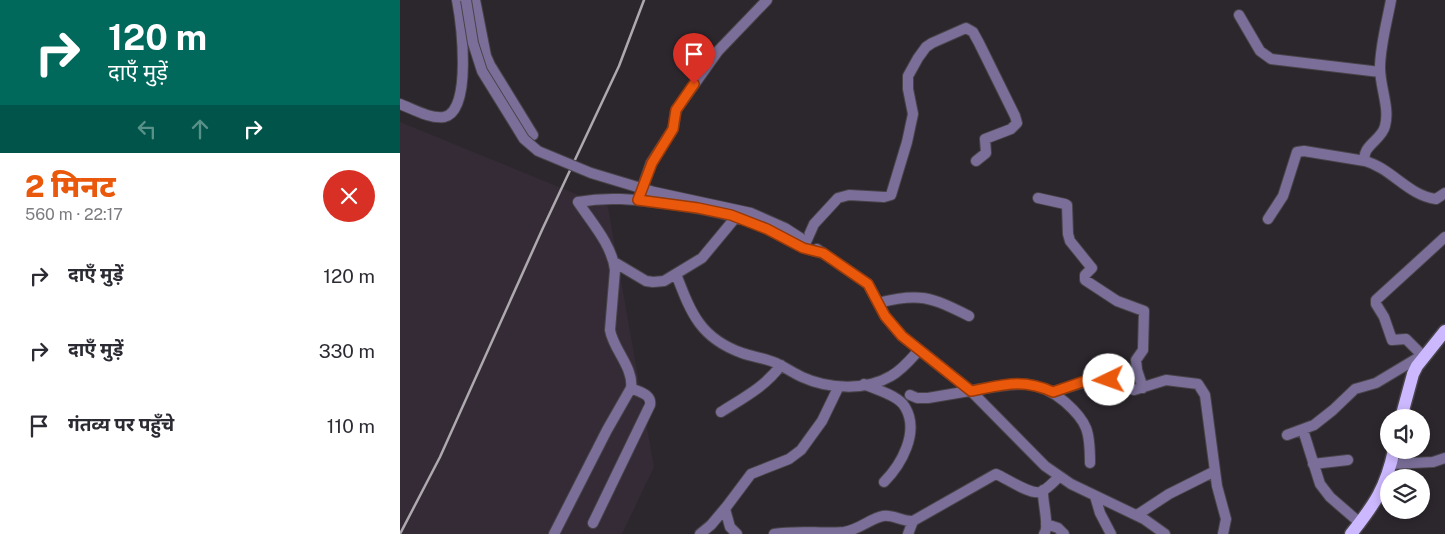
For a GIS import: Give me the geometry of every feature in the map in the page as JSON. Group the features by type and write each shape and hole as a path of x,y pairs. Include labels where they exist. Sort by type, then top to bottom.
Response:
{"main road":[{"path":"1403,409 1413,374 1425,353 1445,331"},
{"path":"1351,534 1379,495 1392,459"}],"street":[{"path":"400,104 436,117 446,116 458,102 463,72 457,0"},
{"path":"466,0 473,43 482,71 516,127 531,147 590,173 654,192 751,214 785,228 868,284 893,326 919,350 971,391 1045,466 1059,477 1137,515 1165,534"},
{"path":"475,0 486,56 533,135"},
{"path":"638,200 652,163 673,129 676,110 718,51 767,0"},
{"path":"1365,161 1366,151 1381,134 1385,126 1386,114 1380,72 1391,0"},
{"path":"1239,16 1260,51 1271,59 1380,72"},
{"path":"804,241 818,219 838,198 849,195 884,198 891,195 913,114 908,89 908,76 926,47 966,28 973,32 979,42 1017,123 1011,129 985,139 986,153 976,161"},
{"path":"1268,219 1283,196 1297,152 1304,151 1365,161 1379,166 1406,186 1430,198 1436,199 1445,193"},
{"path":"554,534 607,430 631,388 631,376 614,345 610,330 614,262 606,244 578,202 612,198 698,208 736,217 767,229 803,248 823,253"},
{"path":"1038,198 1063,203 1067,206 1068,237 1092,266 1085,275 1085,280 1117,302 1137,307 1144,312 1143,350 1136,360 1143,388"},
{"path":"614,262 641,278 653,282 664,281 702,258 736,217"},
{"path":"1287,435 1303,430 1323,419 1355,389 1376,383 1425,353 1406,339 1392,340 1376,300 1445,237"},
{"path":"676,274 691,312 710,335 734,350 781,365 802,378 838,388 881,381 892,376 919,350"},
{"path":"878,303 909,296 930,298 969,316"},
{"path":"721,412 763,385 781,365"},
{"path":"1053,392 1088,380 1098,379 1109,380 1134,390 1171,380 1194,382 1202,387 1207,405 1217,486 1226,519 1223,534"},
{"path":"910,396 928,398 1019,383 1036,385 1053,392 1078,414 1084,422 1088,435 1090,463"},
{"path":"864,384 895,398 905,407 908,414 909,437 901,462 884,482"},
{"path":"593,523 650,405 650,398 648,396 631,388"},
{"path":"700,534 725,509 751,474 789,459 801,450 822,421 838,388"},
{"path":"1303,430 1313,464 1324,491 1360,522"},
{"path":"1391,464 1425,463 1444,459"},
{"path":"1313,464 1348,460"},
{"path":"1137,515 1169,494 1215,471"},
{"path":"774,534 800,531 845,532 885,516 904,521 913,521 996,474 1034,492 1043,490 1059,477"},
{"path":"1043,490 1045,529 1056,527 1064,534"},
{"path":"1095,496 1103,520 1111,534"},
{"path":"725,509 730,527 738,534"},
{"path":"908,534 913,521"}],"shaded area":[{"path":"400,122 608,207 654,467 622,534 400,534"}],"railway":[{"path":"400,534 440,457 542,230 619,66 644,0"}],"route":[{"path":"694,84 676,110 673,129 647,172 638,200 698,208 731,215 767,229 803,248 823,253 868,284 885,316 902,336 971,391 1019,383 1030,384 1053,392 1088,380 1109,380"}]}
